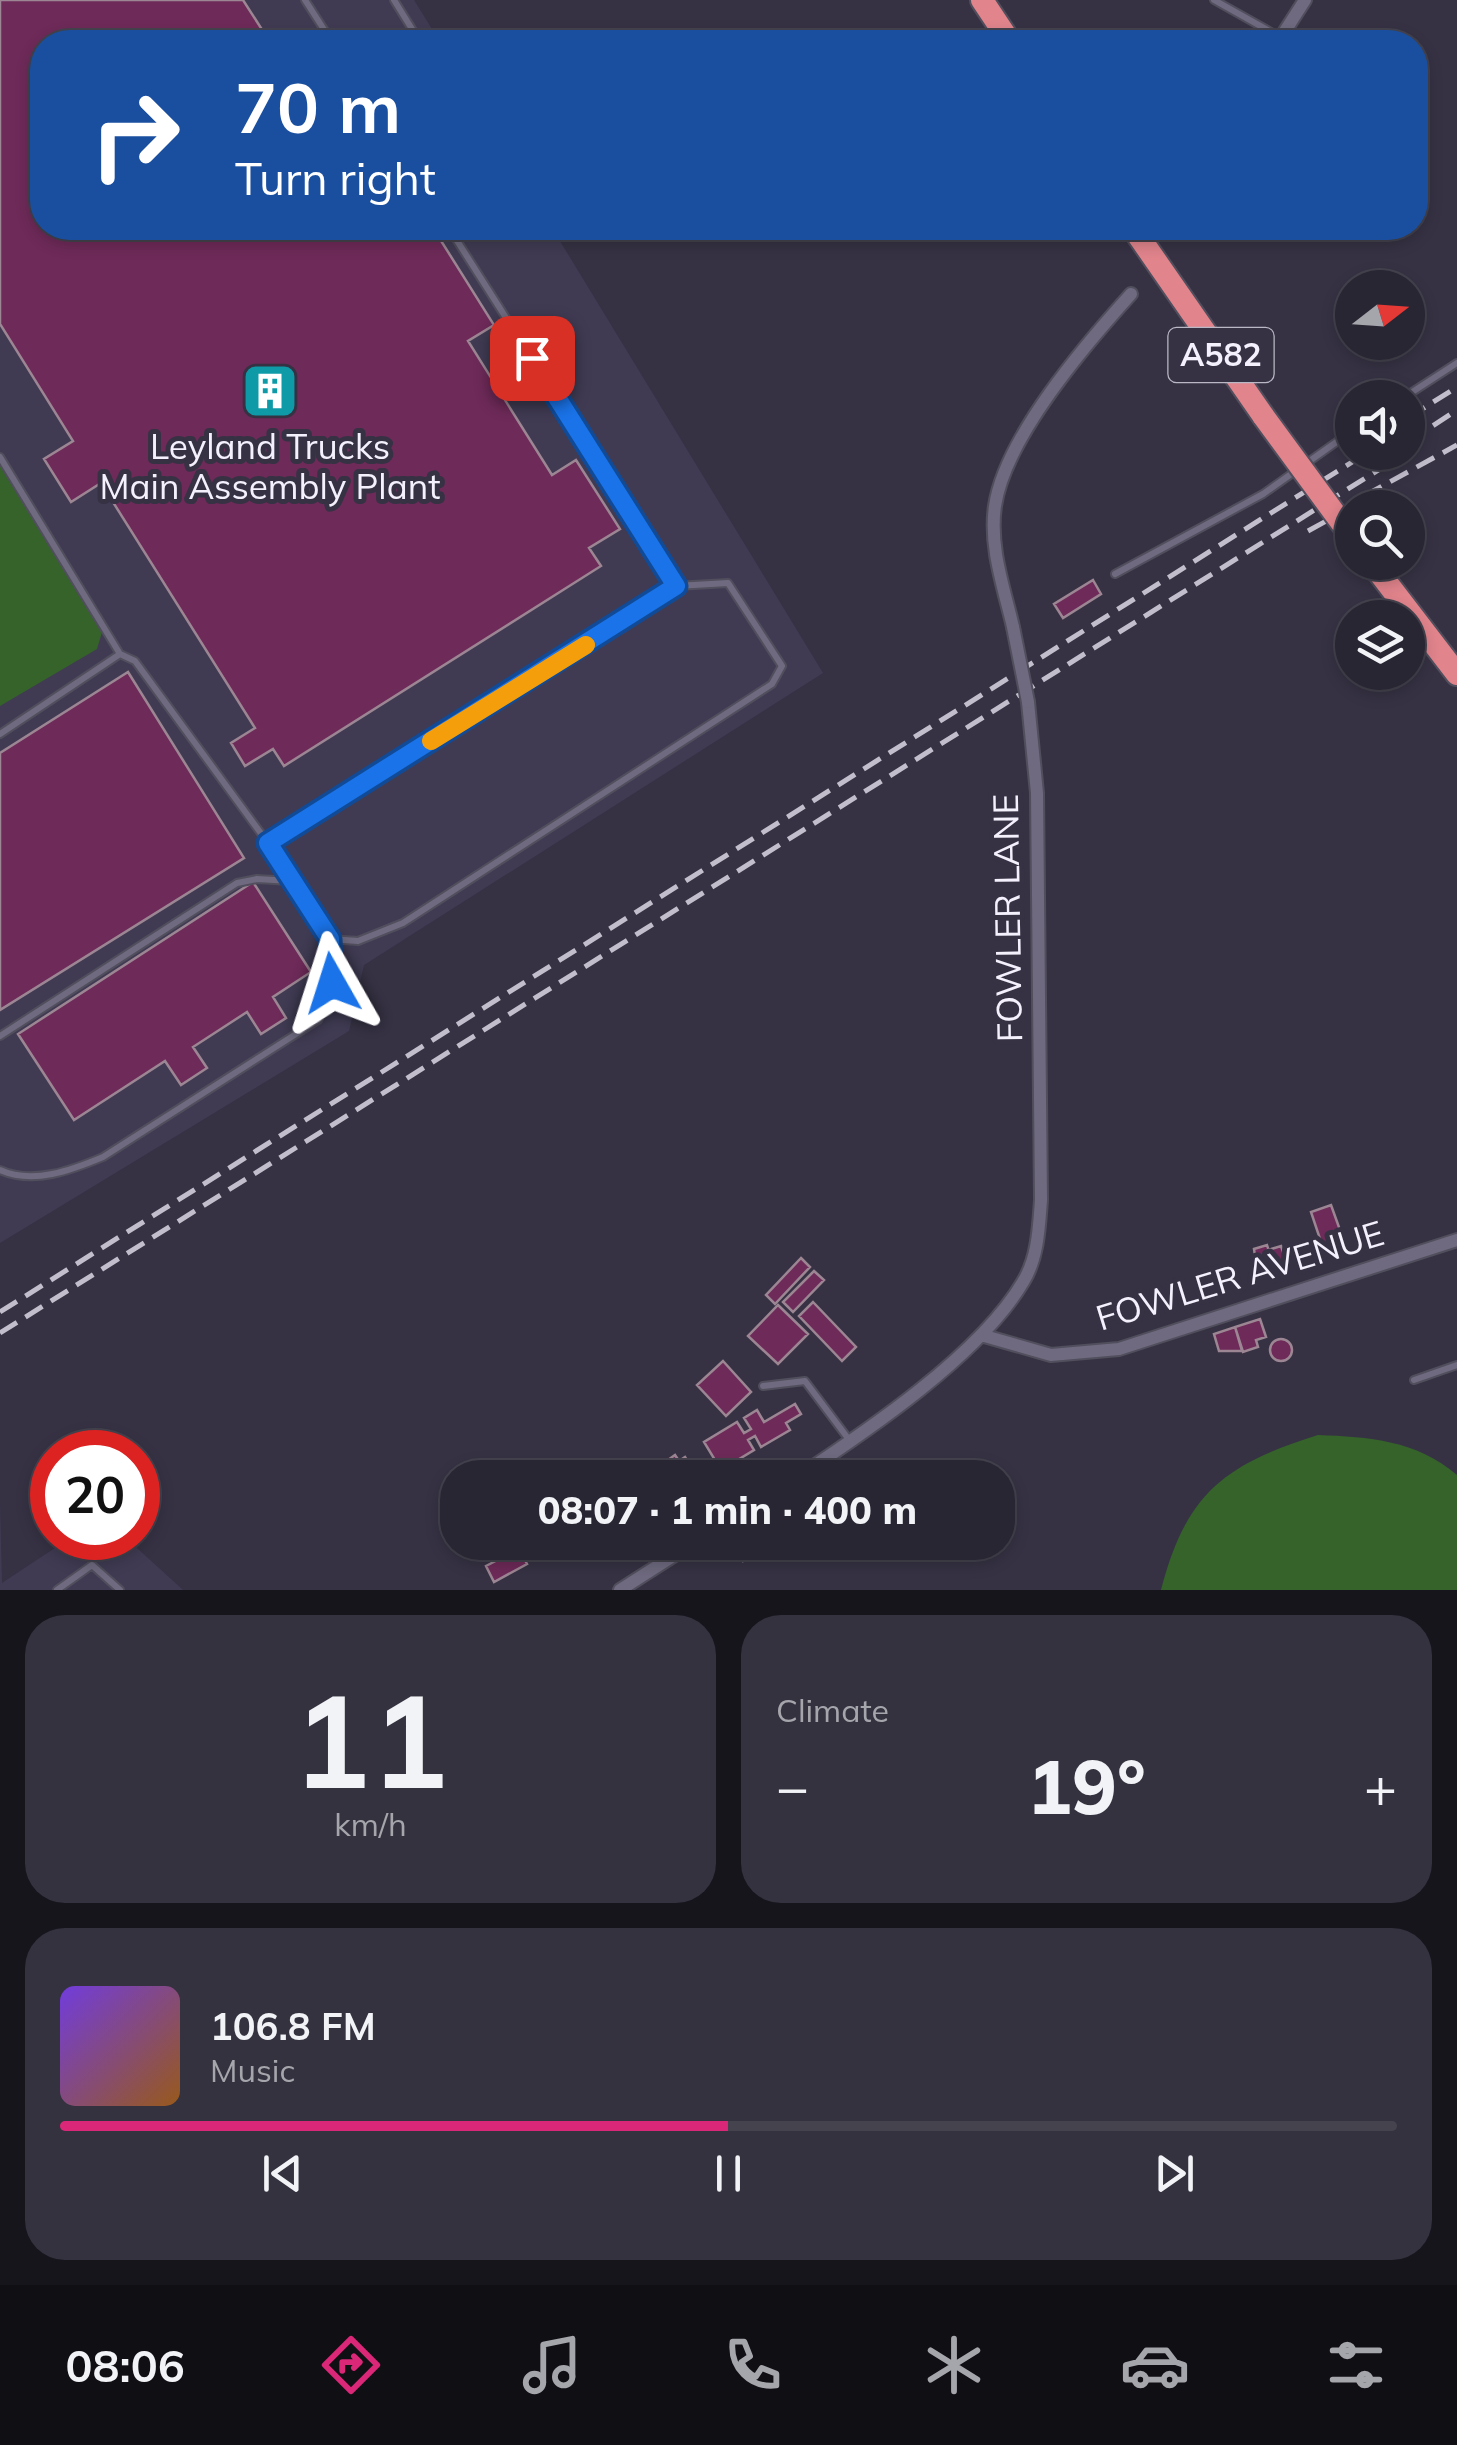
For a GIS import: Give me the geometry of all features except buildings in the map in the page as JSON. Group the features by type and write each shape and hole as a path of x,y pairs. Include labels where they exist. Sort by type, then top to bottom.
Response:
{"highway":[{"path":"982,0 1002,30"},
{"name":"A582","path":"1141,240 1335,515"},
{"path":"1383,580 1457,674"}],"street":[{"path":"1286,30 1305,0"},
{"name":"FOWLER LANE","path":"823,1460 981,1335 1024,1281 1037,1243 1042,1200 1037,793 1028,702 996,557 995,504 1015,450 1033,420 1131,294"},
{"name":"FOWLER AVENUE","path":"981,1335 1051,1355 1118,1349 1457,1240"},
{"path":"620,1590 667,1560"}],"lane":[{"path":"306,0 325,30"},
{"path":"394,0 413,30"},
{"path":"1214,0 1264,30"},
{"path":"458,240 676,586"},
{"path":"1425,384 1457,363"},
{"path":"1114,574 1263,494 1335,443"},
{"path":"0,457 120,654 135,661 268,843 330,939 332,996 318,1020 104,1157 65,1172 0,1170"},
{"path":"268,843 676,586 728,584 782,666 772,684 403,923 358,941 330,939"},
{"path":"0,734 120,654"},
{"path":"0,1036 238,884 257,879 291,881"},
{"path":"1414,1380 1457,1365"},
{"path":"762,1386 805,1380 850,1442"},
{"path":"57,1590 92,1565 120,1590"}],"shaded area":[{"path":"0,0 414,0 433,30 30,30 30,240 559,240 823,673 364,965 349,1031 0,1243"},
{"path":"0,1504 2,1583 37,1560 150,1560 183,1590 0,1590"}],"green space":[{"path":"0,465 102,632 97,649 0,706"},
{"path":"1318,1435 1374,1439 1408,1447 1457,1475 1457,1590 1161,1590 1183,1529 1214,1487 1258,1458"}],"railway":[{"path":"1425,407 1457,387"},
{"path":"1425,431 1457,410"},
{"path":"1375,490 1457,445"},
{"path":"0,1312 1339,470"},
{"path":"0,1333 1378,470"},
{"path":"1308,531 1335,516"}],"slow traffic":[{"path":"431,741 586,645"}],"place":[{"name":"Leyland Trucks Main Assembly Plant","path":"270,391"}],"route":[{"path":"332,983 330,939 268,843 676,586 532,358"}]}
